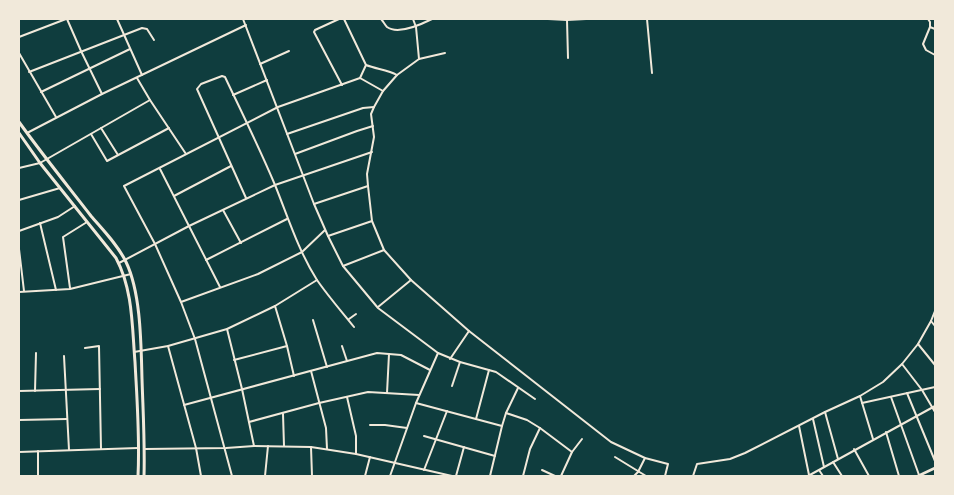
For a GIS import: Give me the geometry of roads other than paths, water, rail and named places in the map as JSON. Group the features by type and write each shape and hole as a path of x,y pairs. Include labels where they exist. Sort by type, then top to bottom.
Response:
{"main road":[{"path":"19,122 46,160 126,260 131,274 137,297 141,352 145,449 144,476"},
{"path":"19,133 40,163 88,221 116,258 124,276 130,302 134,352 139,448 138,476"}],"street":[{"path":"19,37 66,19 102,94"},
{"path":"117,19 142,75"},
{"path":"243,19 314,204 343,266 378,308 438,353 450,359 496,372 535,399"},
{"path":"339,19 315,30 314,32 342,85"},
{"path":"344,19 366,65 378,70 392,72 397,75"},
{"path":"381,19 387,27 395,29 416,27 432,19"},
{"path":"414,19 419,59"},
{"path":"548,19 586,19"},
{"path":"647,19 652,73"},
{"path":"928,19 930,22 930,27 923,44 926,50 935,55"},
{"path":"567,20 568,58"},
{"path":"27,133 102,94 246,25"},
{"path":"930,27 935,29"},
{"path":"29,72 138,29 145,28 149,31 154,40"},
{"path":"41,92 130,49"},
{"path":"260,64 289,51"},
{"path":"19,53 56,117"},
{"path":"445,53 419,59 397,75 383,91 371,114 374,137 367,174 368,186 372,220 384,250 411,280 469,331 611,442 644,458 668,464 665,476"},
{"path":"232,476 226,448 195,339 181,302 155,244 124,186 160,169 278,107 360,78 366,65"},
{"path":"246,198 197,89 200,84 224,76 247,122 275,185 287,219 302,252 317,280 354,328"},
{"path":"137,78 186,154"},
{"path":"360,78 383,91"},
{"path":"233,95 267,80"},
{"path":"19,168 46,160 150,100"},
{"path":"287,134 363,108 374,107"},
{"path":"294,154 373,126"},
{"path":"101,128 118,155"},
{"path":"91,134 107,161 169,128"},
{"path":"119,263 189,226 275,185 372,152"},
{"path":"174,196 231,166"},
{"path":"160,169 220,287"},
{"path":"314,204 368,186"},
{"path":"19,200 61,188"},
{"path":"19,231 58,217 75,206"},
{"path":"223,210 241,243"},
{"path":"206,260 287,219"},
{"path":"328,236 372,220"},
{"path":"70,288 63,237 88,221"},
{"path":"40,223 56,290"},
{"path":"181,302 258,274 302,252 325,230"},
{"path":"19,250 24,291"},
{"path":"343,266 384,250"},
{"path":"19,292 70,288 131,274"},
{"path":"134,352 141,352 168,346 227,329 275,306 317,280"},
{"path":"378,308 411,280"},
{"path":"275,306 294,376"},
{"path":"693,476 697,464 730,459 745,453 825,412 860,396 883,382 902,364 918,344 935,311"},
{"path":"348,320 356,314"},
{"path":"313,320 327,367"},
{"path":"931,320 935,326"},
{"path":"227,329 254,446"},
{"path":"450,359 469,331"},
{"path":"918,344 935,365"},
{"path":"85,348 99,346 100,449"},
{"path":"168,346 196,448 201,476"},
{"path":"234,360 287,346"},
{"path":"342,346 347,361"},
{"path":"35,391 36,353"},
{"path":"184,405 377,353 401,355 430,370"},
{"path":"390,476 419,395 438,353"},
{"path":"386,393 389,354"},
{"path":"64,356 70,450"},
{"path":"452,386 460,362"},
{"path":"902,364 934,406 935,412"},
{"path":"476,418 489,370"},
{"path":"311,371 326,428 326,449"},
{"path":"862,403 935,387"},
{"path":"490,476 506,413 518,388"},
{"path":"19,391 100,389"},
{"path":"249,422 319,403 368,392 419,395"},
{"path":"907,393 935,461"},
{"path":"860,396 873,439"},
{"path":"347,397 356,436 356,454"},
{"path":"891,397 919,476 935,467"},
{"path":"416,403 502,426"},
{"path":"799,426 808,476 854,449 934,406"},
{"path":"424,470 447,411"},
{"path":"825,412 838,459"},
{"path":"506,413 527,420 572,452"},
{"path":"283,414 284,447"},
{"path":"19,420 68,419"},
{"path":"813,419 824,468"},
{"path":"370,426 385,425 407,428"},
{"path":"523,476 530,449 540,428"},
{"path":"886,432 899,476"},
{"path":"424,436 494,456"},
{"path":"561,476 572,452 582,439"},
{"path":"145,449 226,448 254,446 311,447 356,454 452,476"},
{"path":"265,476 268,446"},
{"path":"311,447 312,476"},
{"path":"456,476 464,447"},
{"path":"19,452 139,448"},
{"path":"854,449 870,476"},
{"path":"38,451 38,476"},
{"path":"365,476 370,457"},
{"path":"615,457 646,476"},
{"path":"634,476 638,472 644,458"},
{"path":"832,462 842,476"},
{"path":"542,470 555,476"},
{"path":"819,470 823,476"}]}
